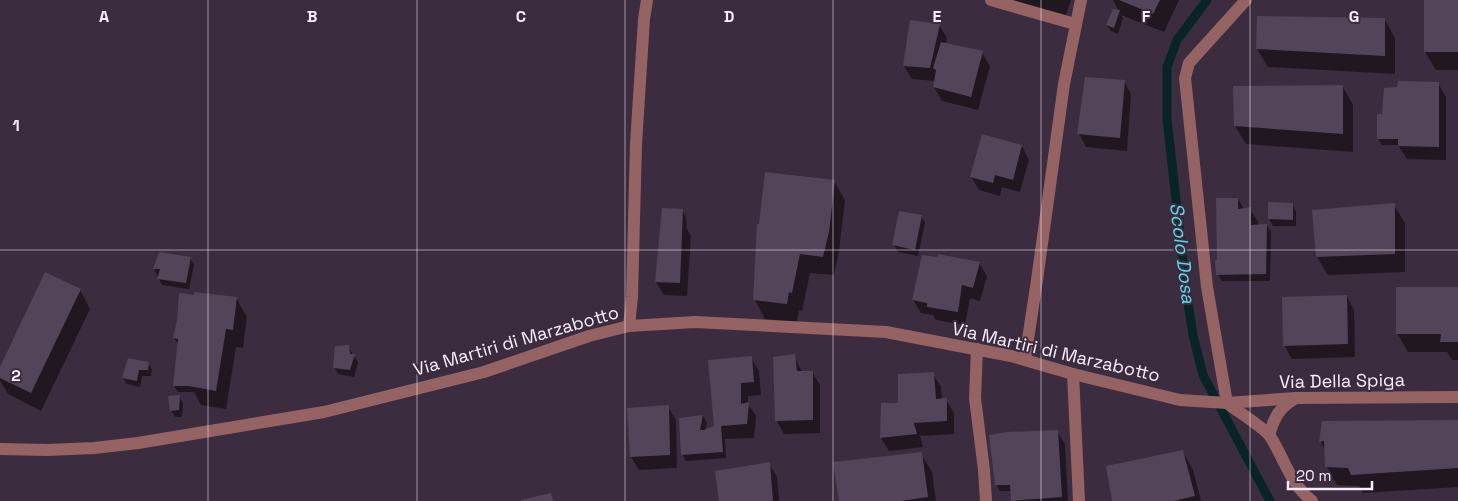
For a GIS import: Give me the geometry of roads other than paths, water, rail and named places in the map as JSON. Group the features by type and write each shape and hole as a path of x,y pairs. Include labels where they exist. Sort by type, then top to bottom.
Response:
{"street":[{"path":"629,326 632,297 637,135 646,0"},
{"path":"991,0 1076,24"},
{"path":"1024,359 1038,280 1064,84 1081,0"},
{"path":"1246,0 1189,63 1184,78 1207,287 1227,403 1269,435 1284,466 1296,484 1312,501"},
{"name":"Via Martiri di Marzabotto","path":"0,449 48,450 138,444 324,412 484,372 588,336 629,326 695,322 886,332 1024,359 1073,374 1180,400 1227,403"},
{"path":"976,349 975,398 986,501"},
{"path":"1073,374 1079,501"},
{"name":"Via Della Spiga","path":"1227,403 1296,398 1458,397"},
{"path":"1269,435 1276,416 1284,405 1296,398"}],"waterway":[{"name":"Scolo Dosa","path":"1207,0 1177,40 1167,67 1167,119 1186,290 1193,335 1203,375 1270,501"}]}
